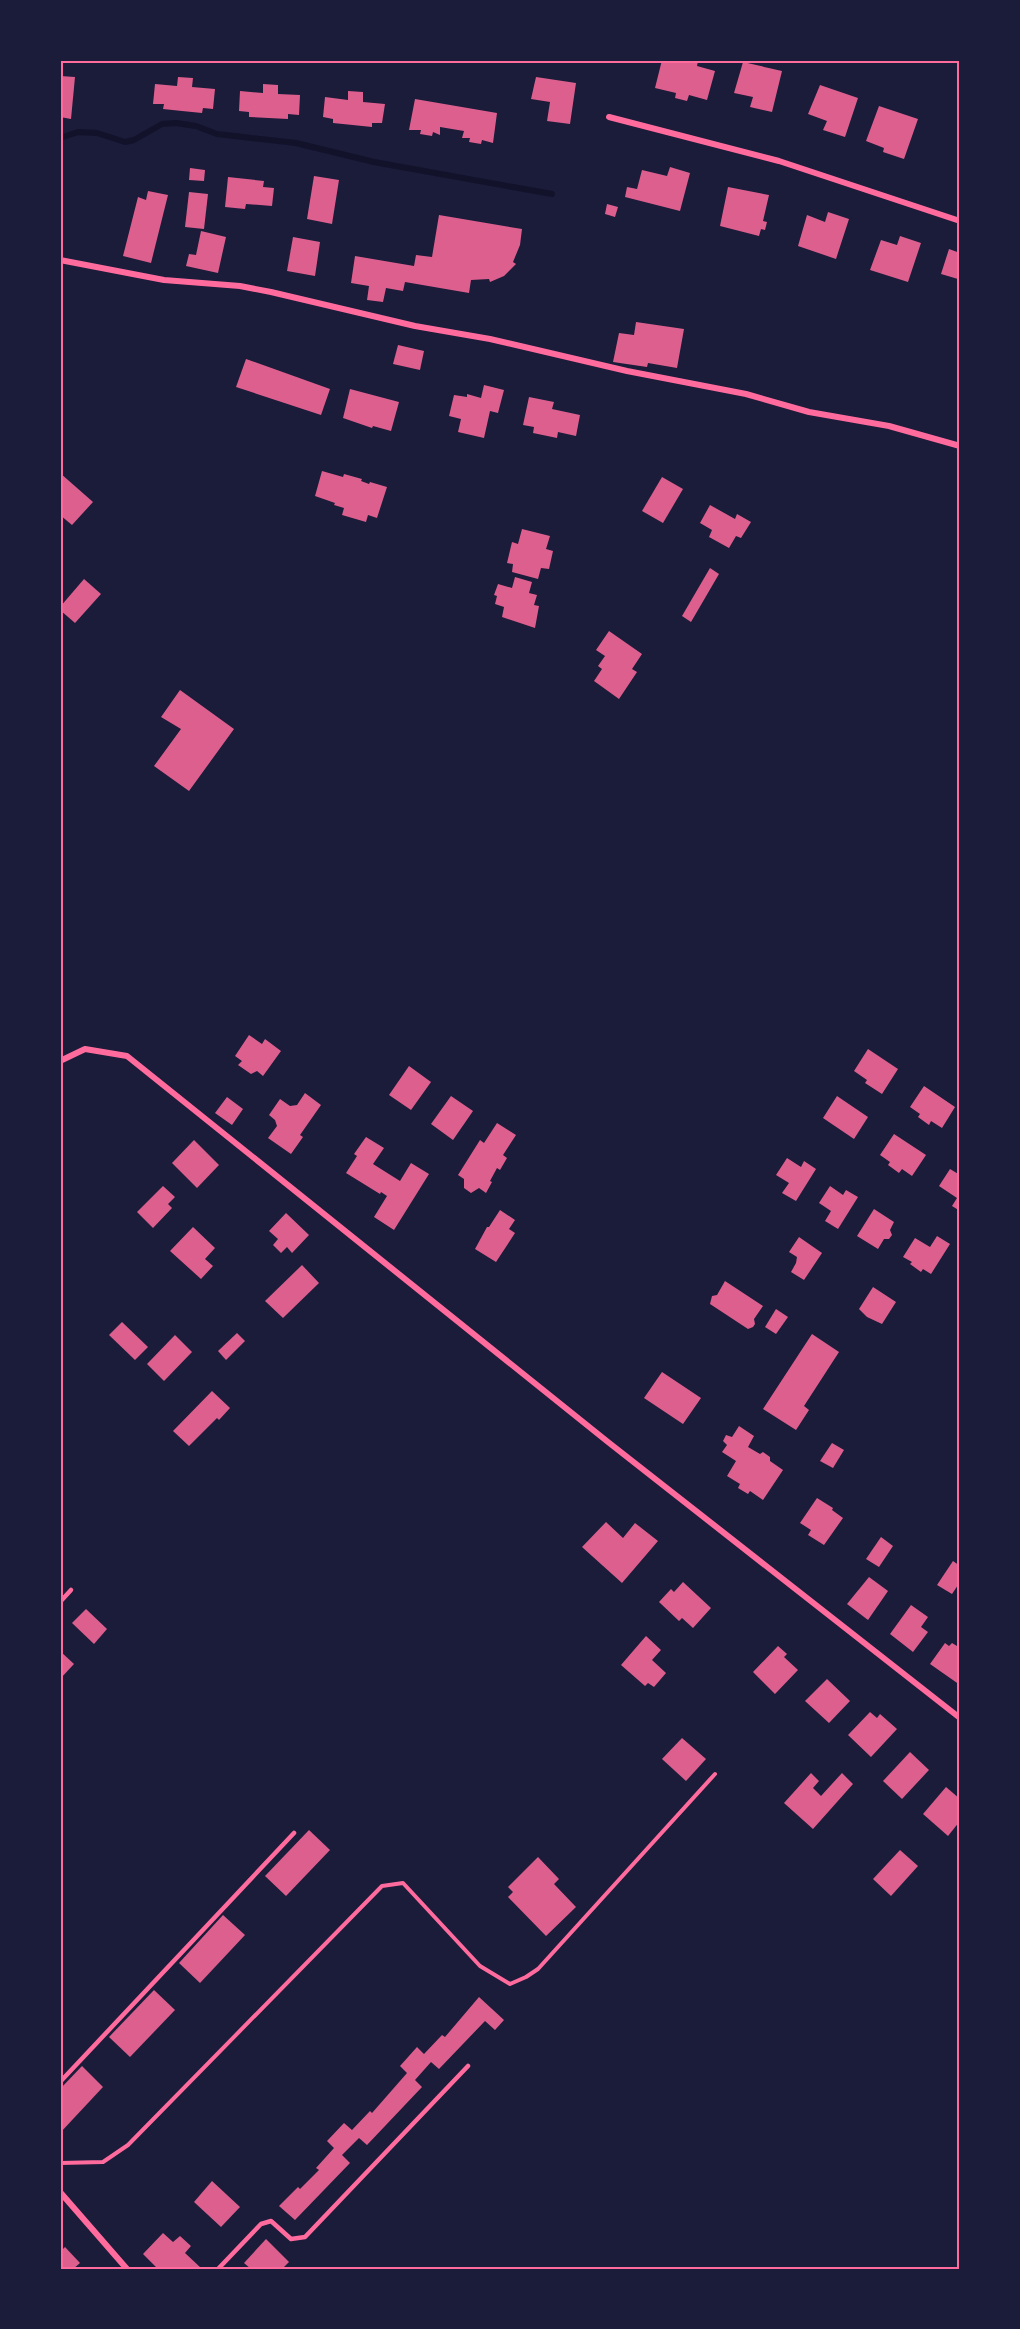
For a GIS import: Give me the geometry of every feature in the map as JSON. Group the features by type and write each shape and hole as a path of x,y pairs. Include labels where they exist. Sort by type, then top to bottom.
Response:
{"street":[{"path":"609,117 779,162 960,221"},
{"path":"60,260 165,280 240,286 271,292 415,326 490,339 616,368 746,394 809,412 889,426 960,446"},
{"path":"60,1061 86,1049 127,1056 616,1449 960,1718"},
{"path":"60,2192 127,2269"}],"lane":[{"path":"60,1602 71,1590"},
{"path":"60,2082 294,1833"},
{"path":"218,2269 261,2224 271,2221 291,2239 304,2237 468,2066"}],"path":[{"path":"60,2163 103,2162 128,2145 382,1886 403,1883 480,1966 510,1984 526,1977 538,1969 714,1774"}],"building":[{"path":"662,60 694,60 698,61 697,66 715,71 707,100 689,95 687,101 675,98 676,93 655,88"},
{"path":"743,62 782,71 772,112 750,107 753,97 734,93"},
{"path":"60,76 75,77 71,119 60,117"},
{"path":"178,77 193,78 192,87 215,89 213,109 203,108 202,113 163,109 164,104 153,104 155,84 177,86"},
{"path":"536,77 576,83 570,124 547,121 550,102 531,99"},
{"path":"263,84 278,85 278,94 300,95 299,115 288,114 288,119 249,117 249,112 239,111 240,91 263,93"},
{"path":"820,85 858,98 845,137 823,130 827,121 808,114"},
{"path":"348,91 363,92 363,102 385,104 382,123 372,123 372,127 333,123 333,119 323,117 325,97 348,100"},
{"path":"415,99 497,113 493,143 482,140 481,144 469,142 470,138 462,138 464,131 440,127 440,135 433,132 432,136 420,134 421,130 409,130"},
{"path":"879,106 918,119 904,159 883,152 884,148 866,141"},
{"path":"670,167 690,173 680,211 625,197 627,187 637,189 642,170 667,176"},
{"path":"190,168 205,170 204,181 189,180"},
{"path":"314,176 339,180 332,224 307,219"},
{"path":"228,177 264,181 263,187 274,188 272,206 246,204 245,209 225,207"},
{"path":"728,187 769,195 763,221 767,222 765,230 761,229 759,236 720,226"},
{"path":"148,191 168,195 151,263 123,256 138,197 146,200"},
{"path":"189,192 208,194 204,229 185,227"},
{"path":"607,204 618,207 615,217 605,214"},
{"path":"828,212 849,219 836,259 798,246 807,215 825,222"},
{"path":"439,215 522,229 520,245 513,262 516,264 504,276 490,282 489,279 471,280 469,293 405,282 403,291 386,288 383,302 367,300 369,286 351,283 355,256 414,266 416,255 432,257"},
{"path":"201,231 226,237 218,273 186,266 189,254 196,255"},
{"path":"900,236 921,243 908,282 870,270 881,240 897,245"},
{"path":"293,237 320,242 315,276 287,271"},
{"path":"949,249 960,253 960,284 957,282 958,279 941,274"},
{"path":"636,322 684,329 677,368 648,363 647,367 613,362 619,333 634,335"},
{"path":"398,345 424,351 420,370 393,364"},
{"path":"246,359 330,389 321,415 236,387"},
{"path":"484,385 504,390 498,413 490,411 484,438 458,432 461,419 449,416 454,395 467,397 467,394 481,398"},
{"path":"350,389 399,402 391,431 373,426 372,428 343,418"},
{"path":"529,397 554,402 552,409 580,415 576,436 558,432 557,438 533,433 534,427 523,425"},
{"path":"322,471 343,477 344,474 362,479 361,481 369,484 370,482 387,487 377,518 368,515 366,522 342,515 344,508 315,496"},
{"path":"60,473 93,502 72,525 60,515"},
{"path":"662,477 683,489 663,523 642,511"},
{"path":"710,505 735,519 737,514 751,522 741,538 736,536 729,548 709,537 712,530 700,523"},
{"path":"522,529 550,536 546,549 553,551 549,569 541,568 538,579 512,572 513,564 507,563 512,542 518,544"},
{"path":"710,568 719,574 691,622 682,616"},
{"path":"515,577 532,582 529,593 537,595 534,605 539,606 535,628 502,617 504,607 495,604 497,596 494,595 498,584 512,588"},
{"path":"84,579 101,594 75,623 60,610 60,607"},
{"path":"609,631 642,654 632,669 637,672 619,699 594,681 602,669 598,666 605,656 596,650"},
{"path":"180,690 234,729 189,791 154,766 181,729 161,717"},
{"path":"249,1035 262,1044 265,1039 281,1051 263,1076 257,1071 251,1074 238,1065 242,1061 235,1056"},
{"path":"868,1049 898,1069 882,1094 865,1083 867,1080 854,1071"},
{"path":"409,1066 431,1082 411,1110 389,1095"},
{"path":"924,1086 955,1107 942,1128 931,1121 929,1125 910,1107"},
{"path":"305,1093 321,1105 300,1135 303,1137 291,1154 268,1138 277,1126 275,1120 269,1115 280,1099 290,1106 297,1105"},
{"path":"451,1096 473,1111 453,1140 431,1124"},
{"path":"837,1096 868,1117 854,1139 823,1118"},
{"path":"227,1097 243,1109 232,1125 215,1113"},
{"path":"497,1123 516,1135 503,1155 507,1158 500,1170 497,1168 486,1193 479,1188 471,1193 464,1188 464,1179 458,1175 480,1140 484,1143"},
{"path":"894,1134 926,1155 912,1176 902,1169 899,1173 880,1155"},
{"path":"366,1137 384,1148 373,1164 400,1181 411,1163 429,1174 394,1230 374,1217 387,1196 346,1173 357,1156 354,1154"},
{"path":"194,1140 219,1165 197,1188 172,1163"},
{"path":"787,1158 801,1167 804,1161 816,1169 796,1201 782,1193 789,1183 776,1175"},
{"path":"950,1169 960,1175 960,1211 952,1206 957,1198 939,1186"},
{"path":"163,1186 175,1197 168,1204 172,1208 153,1228 137,1212"},
{"path":"830,1186 843,1195 846,1190 858,1197 838,1229 825,1221 831,1211 819,1203"},
{"path":"874,1209 894,1222 890,1230 892,1235 889,1239 884,1239 878,1249 857,1236"},
{"path":"500,1210 515,1220 509,1229 515,1233 496,1262 475,1249"},
{"path":"286,1213 309,1235 292,1253 287,1247 281,1253 273,1245 278,1239 269,1231"},
{"path":"193,1227 215,1248 205,1259 213,1266 201,1279 170,1251"},
{"path":"937,1236 950,1244 931,1274 923,1269 921,1272 910,1264 912,1262 903,1257 915,1238 930,1247"},
{"path":"799,1237 822,1253 804,1280 791,1272 797,1257 789,1252"},
{"path":"302,1265 319,1283 283,1318 265,1301"},
{"path":"725,1281 763,1306 754,1319 753,1327 748,1329 710,1304 712,1296 717,1295"},
{"path":"873,1287 896,1302 882,1324 867,1317 859,1309"},
{"path":"776,1309 788,1317 776,1334 765,1327"},
{"path":"122,1322 148,1347 135,1360 109,1335"},
{"path":"237,1333 245,1341 226,1360 218,1351"},
{"path":"812,1334 839,1352 804,1406 809,1410 796,1430 763,1409"},
{"path":"175,1335 192,1352 164,1381 147,1364"},
{"path":"662,1372 701,1398 683,1424 644,1398"},
{"path":"212,1391 230,1408 189,1446 173,1431"},
{"path":"739,1426 754,1436 748,1447 760,1454 763,1452 770,1457 770,1461 783,1470 763,1500 750,1491 748,1494 738,1488 740,1484 727,1476 736,1461 722,1452 727,1445 723,1441 726,1435 732,1437"},
{"path":"832,1443 844,1450 833,1468 820,1461"},
{"path":"817,1498 833,1508 832,1510 843,1518 824,1545 808,1535 811,1530 800,1523"},
{"path":"606,1522 623,1538 635,1523 658,1541 622,1583 582,1547"},
{"path":"881,1537 893,1546 879,1567 866,1559"},
{"path":"953,1561 960,1566 960,1582 952,1594 937,1585"},
{"path":"869,1577 888,1591 868,1620 847,1604"},
{"path":"683,1582 711,1608 693,1628 682,1618 679,1621 659,1602 671,1589 674,1592"},
{"path":"911,1605 928,1617 921,1627 928,1632 913,1652 890,1634"},
{"path":"86,1609 107,1629 94,1644 72,1623"},
{"path":"646,1636 661,1650 652,1660 666,1673 654,1687 648,1683 645,1686 621,1665"},
{"path":"960,1641 960,1685 930,1664 945,1643 949,1646 952,1643 957,1646"},
{"path":"778,1646 787,1654 784,1657 798,1670 775,1694 753,1672"},
{"path":"60,1651 74,1664 60,1679"},
{"path":"827,1679 850,1701 829,1723 805,1701"},
{"path":"870,1712 877,1718 880,1714 897,1729 871,1757 848,1735"},
{"path":"682,1738 706,1759 686,1781 662,1759"},
{"path":"910,1752 929,1770 902,1799 883,1781"},
{"path":"811,1773 819,1781 813,1788 821,1796 842,1773 853,1784 813,1829 784,1803"},
{"path":"946,1787 960,1799 960,1821 948,1836 923,1814"},
{"path":"309,1830 330,1850 286,1896 265,1876"},
{"path":"900,1850 918,1866 891,1896 873,1879"},
{"path":"538,1857 559,1879 554,1884 576,1907 546,1936 508,1897 513,1892 508,1887"},
{"path":"223,1915 245,1935 200,1983 179,1963"},
{"path":"154,1990 175,2010 130,2057 109,2037"},
{"path":"479,1997 504,2020 495,2030 485,2021 439,2069 431,2062 415,2080 422,2087 367,2145 359,2138 342,2155 350,2163 295,2220 279,2206 319,2170 316,2168 334,2148 327,2141 344,2123 352,2130 370,2111 372,2113 407,2073 400,2066 417,2047 424,2054 442,2035 445,2037"},
{"path":"82,2066 103,2087 60,2133 60,2089"},
{"path":"212,2181 240,2207 221,2227 194,2202"},
{"path":"163,2233 173,2242 180,2236 191,2246 185,2253 201,2268 158,2269 143,2254"},
{"path":"266,2239 289,2262 282,2269 251,2269 244,2263"},
{"path":"60,2245 63,2249 65,2247 80,2263 73,2269 60,2269"}],"waterway":[{"path":"60,138 78,132 97,133 125,142 134,140 162,124 176,123 196,126 217,134 296,143 374,162 552,194"}]}
